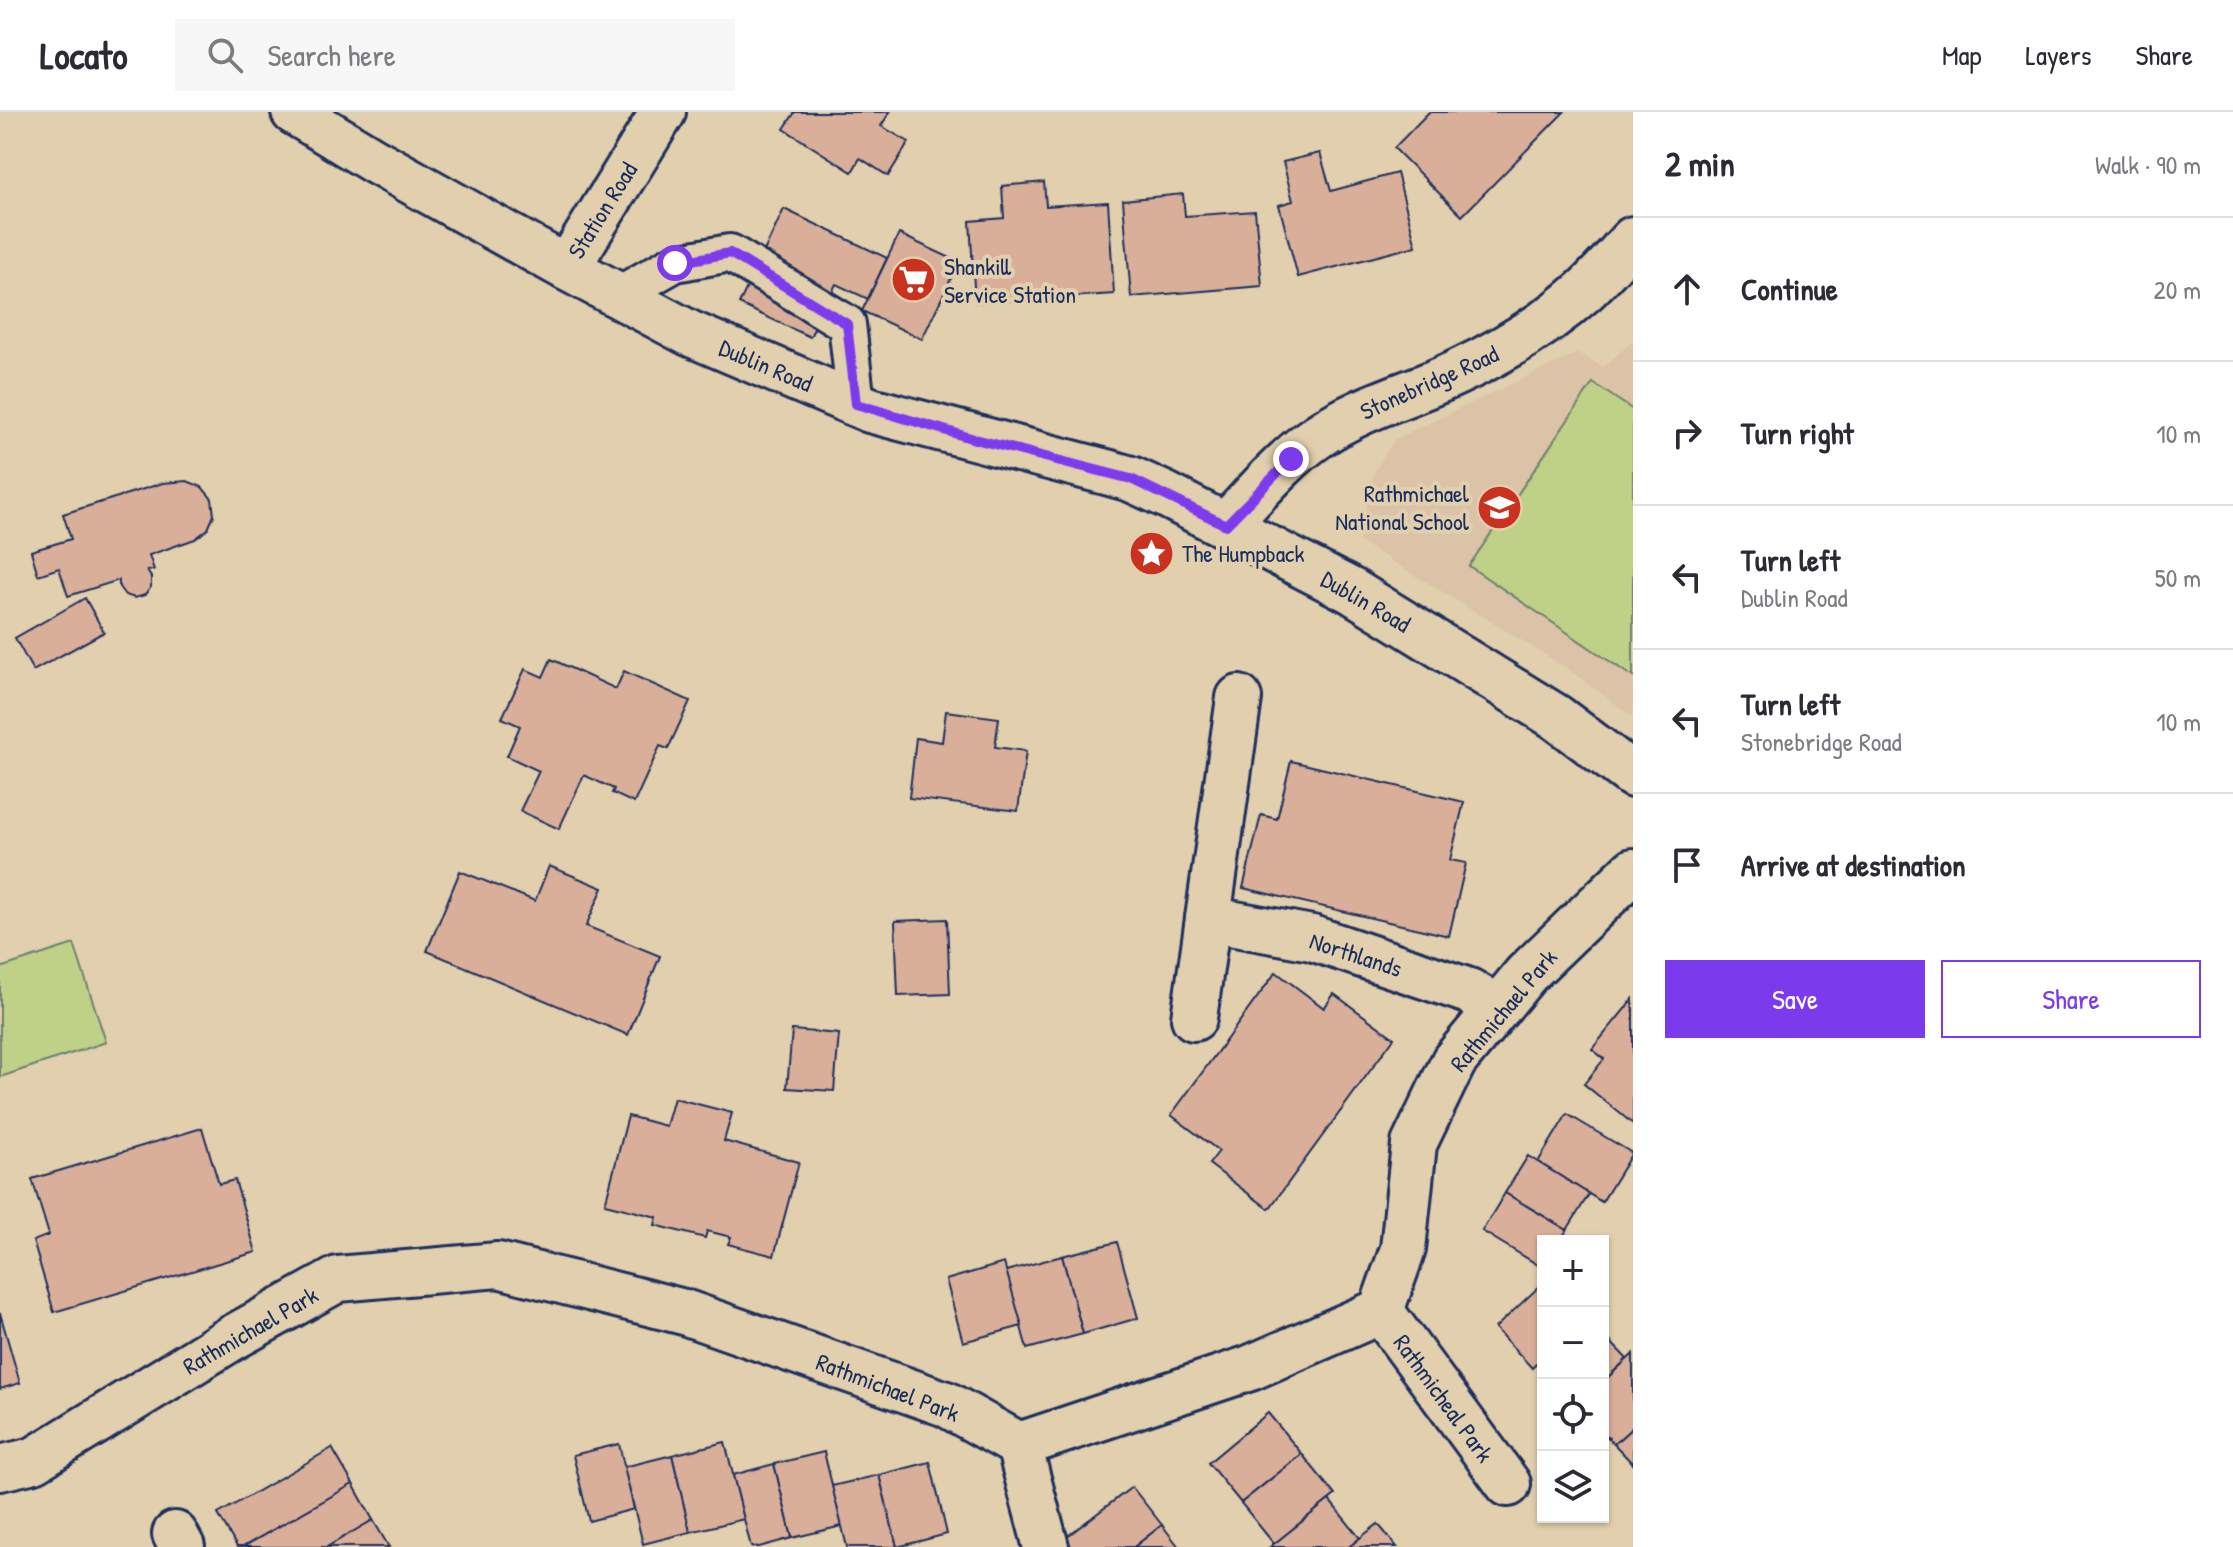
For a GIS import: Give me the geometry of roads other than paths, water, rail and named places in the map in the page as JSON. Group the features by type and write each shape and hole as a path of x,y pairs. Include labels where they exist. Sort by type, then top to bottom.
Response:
{"street":[{"name":"Dublin Road","path":"294,112 373,160 689,333 856,404 971,438 1131,479 1226,525 1352,591 1467,661 1556,717 1633,775"},
{"name":"Station Road","path":"567,268 663,112"},
{"name":"Stonebridge Road","path":"1226,525 1317,437 1346,420 1455,374 1507,347 1586,290 1633,239"},
{"path":"1194,1018 1239,698"},
{"name":"Rathmichael Park","path":"1381,1311 1403,1249 1414,1144 1454,1061 1526,974 1633,871"},
{"name":"Northlands","path":"1208,919 1312,938 1469,991 1498,1008"},
{"name":"Rathmichael Park","path":"0,1468 34,1460 232,1338 338,1279 498,1265 684,1312 946,1404 1019,1445"},
{"path":"1046,1547 1019,1445 1250,1368 1381,1311"},
{"name":"Rathmicheal Park","path":"1381,1311 1508,1484"}],"lane":[{"path":"619,295 675,263 730,253 847,324 856,404"}],"place":[{"name":"Shankill Service Station","path":"913,280"},
{"name":"Rathmichael National School","path":"1500,507"},
{"name":"The Humpback","path":"1151,553"}]}
